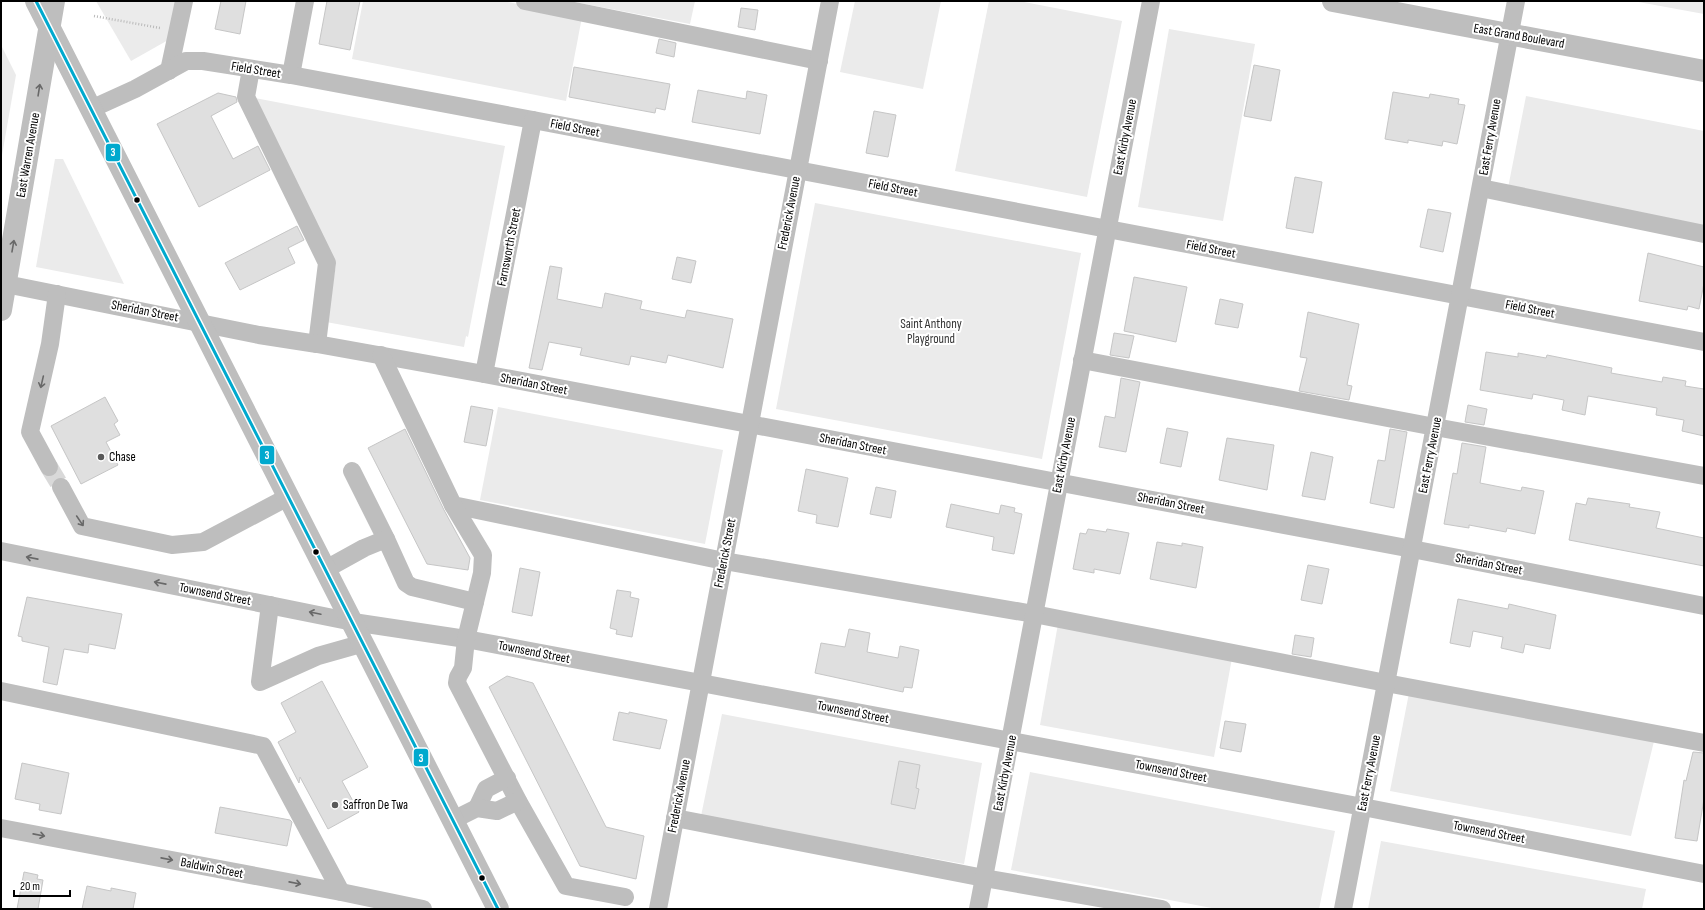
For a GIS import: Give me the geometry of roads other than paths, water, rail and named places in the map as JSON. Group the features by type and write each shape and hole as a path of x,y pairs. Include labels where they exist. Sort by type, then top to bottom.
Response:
{"main road":[{"path":"36,1 498,909"},
{"name":"East Warren Avenue","path":"1,310 3,284 34,125 54,1"},
{"name":"East Grand Boulevard","path":"1333,1 1704,71"}],"street":[{"path":"169,71 184,1"},
{"path":"291,75 305,1"},
{"path":"525,1 819,61"},
{"name":"Frederick Avenue","path":"749,424 830,1"},
{"name":"East Kirby Avenue","path":"978,909 1151,1"},
{"name":"East Ferry Avenue","path":"1343,909 1516,1"},
{"name":"Field Street","path":"91,109 186,62 195,60 291,75 533,120 1704,342"},
{"path":"251,69 246,97 327,263 317,344"},
{"name":"Farnsworth Street","path":"484,374 533,120"},
{"path":"1481,188 1704,234"},
{"name":"Sheridan Street","path":"3,284 259,335 484,374 1412,549 1704,606"},
{"path":"49,467 30,432 50,344 57,294"},
{"path":"381,355 453,505 483,555 482,573 466,639 463,668 458,677 457,683 518,801 566,886 625,897"},
{"path":"1082,360 1435,428 1704,476"},
{"name":"Frederick Street","path":"701,683 749,424"},
{"path":"352,471 406,583 412,587 475,602"},
{"path":"60,487 82,526 172,545 203,542 288,497"},
{"path":"453,505 724,560 1034,614 1386,684 1704,743"},
{"path":"326,569 364,548 386,539"},
{"name":"Townsend Street","path":"1,551 353,622 466,639 1363,807 1704,874"},
{"path":"270,605 260,682 318,656 364,643"},
{"name":"Frederick Avenue","path":"658,909 701,683"},
{"path":"1,691 263,746 340,892"},
{"path":"477,808 486,789 506,778"},
{"path":"453,820 477,808 497,811 518,801"},
{"path":"675,818 984,878 1162,909"},
{"name":"Baldwin Street","path":"1,828 423,909"}],"tunnel":[{"path":"49,467 61,487"}],"place":[{"name":"Chase","path":"101,457"},
{"name":"Saffron De Twa","path":"335,805"}],"park label":[{"name":"Saint Anthony Playground","path":"931,332"}]}
